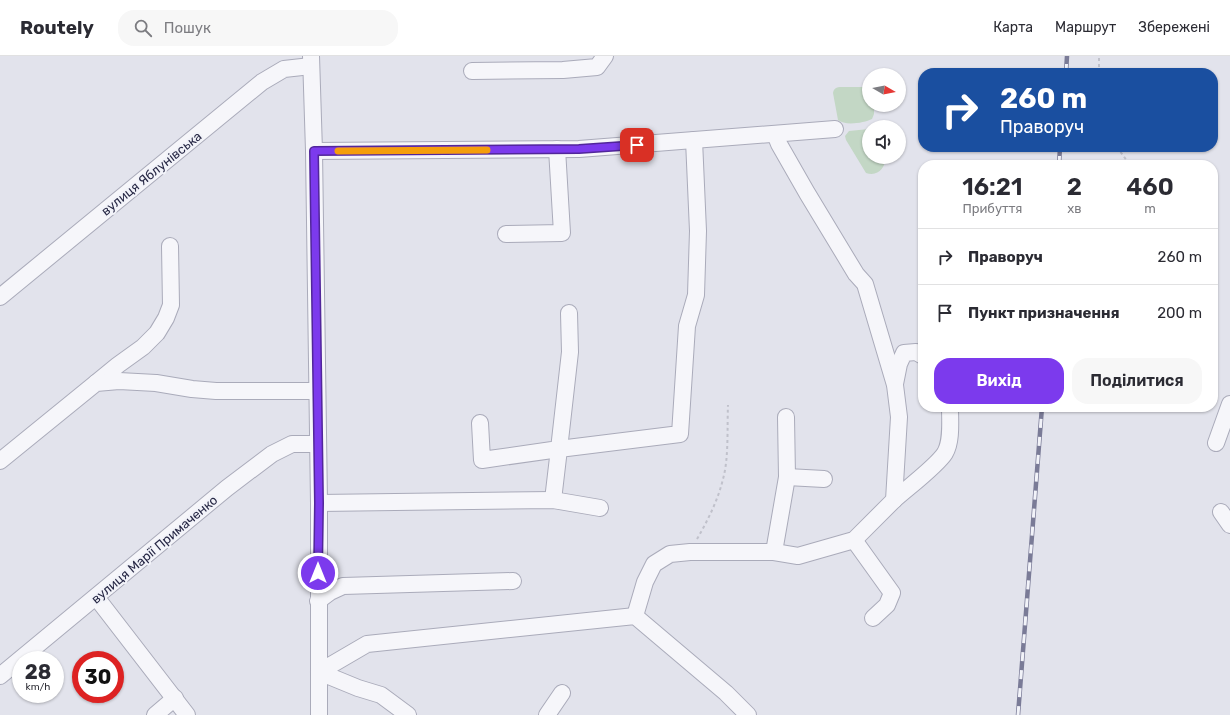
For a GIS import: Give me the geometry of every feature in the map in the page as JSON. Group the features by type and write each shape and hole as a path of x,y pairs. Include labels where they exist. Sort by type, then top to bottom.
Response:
{"street":[{"path":"472,71 597,68 605,56"},
{"path":"311,61 314,151 319,503 319,715"},
{"name":"вулиця Яблунівська","path":"0,297 262,82 284,69 311,61"},
{"path":"314,151 579,149 835,129"},
{"path":"775,134 779,144 815,206 856,274 865,284 895,385 899,417 894,500"},
{"path":"480,423 482,460 680,434 687,326 696,295 698,230 694,140"},
{"path":"506,234 562,233 557,149"},
{"path":"0,461 118,365 144,347 156,332 166,318 171,305 170,246"},
{"path":"553,500 570,352 569,313"},
{"path":"895,385 899,364 904,353 918,353"},
{"path":"96,383 119,381 216,391 317,391"},
{"path":"1216,443 1230,404"},
{"path":"635,616 646,582 654,564 670,554 690,552 774,552 798,556 854,540 894,500 936,464 945,453 949,440 950,412"},
{"path":"774,552 787,477 786,417"},
{"name":"вулиця Марії Примаченко","path":"0,676 227,488 272,454 292,444 317,444"},
{"path":"787,477 824,478"},
{"path":"319,503 553,500 600,508"},
{"path":"854,540 892,593 887,605 873,618"},
{"path":"318,601 330,592 343,586 513,581"},
{"path":"96,597 187,715"},
{"path":"319,672 367,644 635,616 726,693 748,715"},
{"path":"319,672 358,688 381,695 408,715"},
{"path":"547,715 562,693"},
{"path":"155,715 175,698"}],"path":[{"path":"1098,68 1099,56"},
{"path":"690,552 709,519 724,478 728,405"}],"green space":[{"path":"840,87 862,87 862,112 874,112 872,119 862,120 862,122 855,123 845,123 838,120 833,93 834,90"},
{"path":"862,130 862,164 884,164 880,171 874,174 866,173 846,140 845,136 849,131"}],"railway":[{"path":"1066,68 1067,56"},
{"path":"1059,160 1060,152"},
{"path":"1018,715 1042,412"}],"slow traffic":[{"path":"338,151 487,150"}],"route":[{"path":"318,573 319,503 314,151 579,149 637,145"}]}
